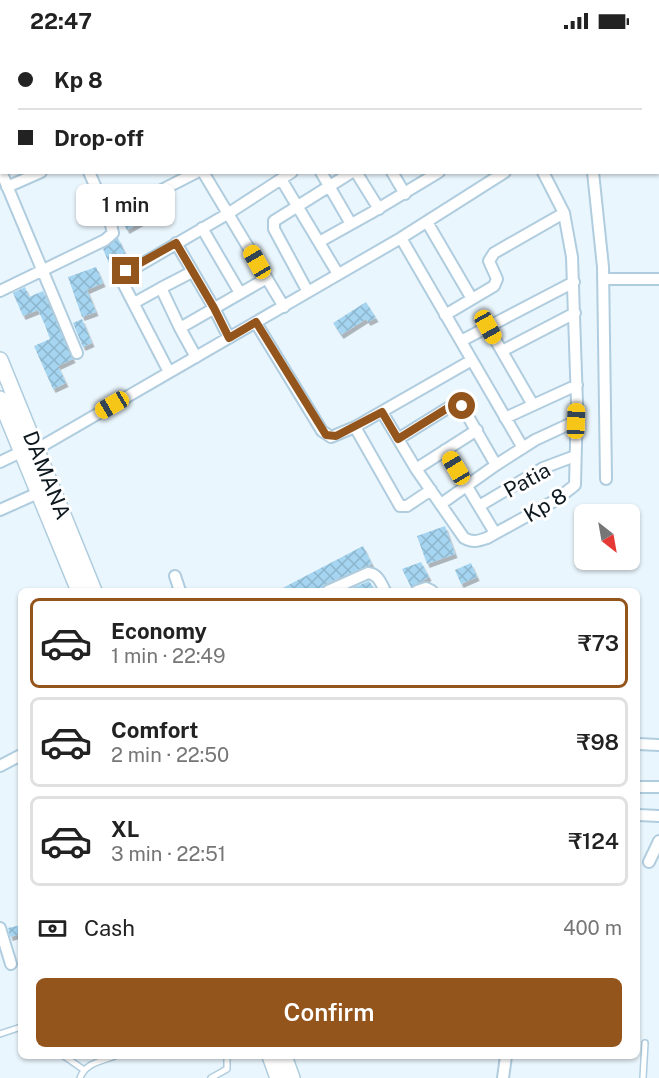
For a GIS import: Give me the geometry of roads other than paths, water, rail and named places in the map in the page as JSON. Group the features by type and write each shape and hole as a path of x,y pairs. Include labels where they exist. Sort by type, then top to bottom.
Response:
{"main road":[{"name":"DAMANA","path":"0,360 37,449 77,568 92,588"},
{"path":"1,403 39,493 77,568 79,588"},
{"path":"271,1059 278,1078"},
{"path":"285,1059 292,1078"}],"street":[{"path":"2,174 77,353"},
{"path":"7,188 37,174"},
{"path":"0,291 105,240 113,233 90,174"},
{"path":"108,217 193,174"},
{"path":"204,174 284,307"},
{"path":"168,372 124,285 123,275 229,213 289,174"},
{"path":"322,174 351,224"},
{"path":"308,292 273,224 278,218 350,174"},
{"path":"355,174 379,209"},
{"path":"393,174 405,194"},
{"path":"319,242 436,174"},
{"path":"37,449 401,238 502,174"},
{"name":"Kp 8","path":"382,412 431,490 464,538 470,542 478,542 495,533 568,492 575,485 577,476 575,456 577,385 574,282 570,241 564,213 544,174"},
{"path":"593,174 603,279 606,479"},
{"path":"281,179 338,274"},
{"path":"446,315 494,286 497,282 489,261 494,253 564,213"},
{"path":"427,222 472,299"},
{"path":"202,228 240,293"},
{"path":"401,238 522,448"},
{"path":"176,243 229,338"},
{"path":"134,303 192,272"},
{"path":"180,328 267,278"},
{"path":"603,279 659,279"},
{"path":"461,341 574,282"},
{"path":"161,288 196,357"},
{"path":"502,351 575,313"},
{"path":"256,322 326,435 336,436 355,427 472,360"},
{"path":"488,327 533,405"},
{"path":"505,418 577,385"},
{"path":"398,439 455,404 462,406 496,465"},
{"path":"441,504 522,448 576,421"},
{"path":"355,427 400,506 407,506 431,490"},
{"path":"417,469 477,430"},
{"path":"445,450 495,533"},
{"path":"0,462 21,452"},
{"name":"Patia","path":"479,507 543,468 575,456"},
{"path":"0,510 39,493"},
{"path":"335,588 368,573 374,574 383,588"},
{"path":"175,576 179,588"},
{"path":"640,744 659,745"},
{"path":"0,766 18,757"},
{"path":"640,786 659,787"},
{"path":"640,815 659,816"},
{"path":"649,862 659,841"},
{"path":"0,928 11,964"},
{"path":"503,1078 506,1059"}],"lane":[{"path":"0,1034 18,1029"},
{"path":"643,1078 645,1043"},
{"path":"68,1059 84,1070"},
{"path":"80,1078 84,1070 106,1059"},
{"path":"211,1078 227,1069 227,1059"}]}
